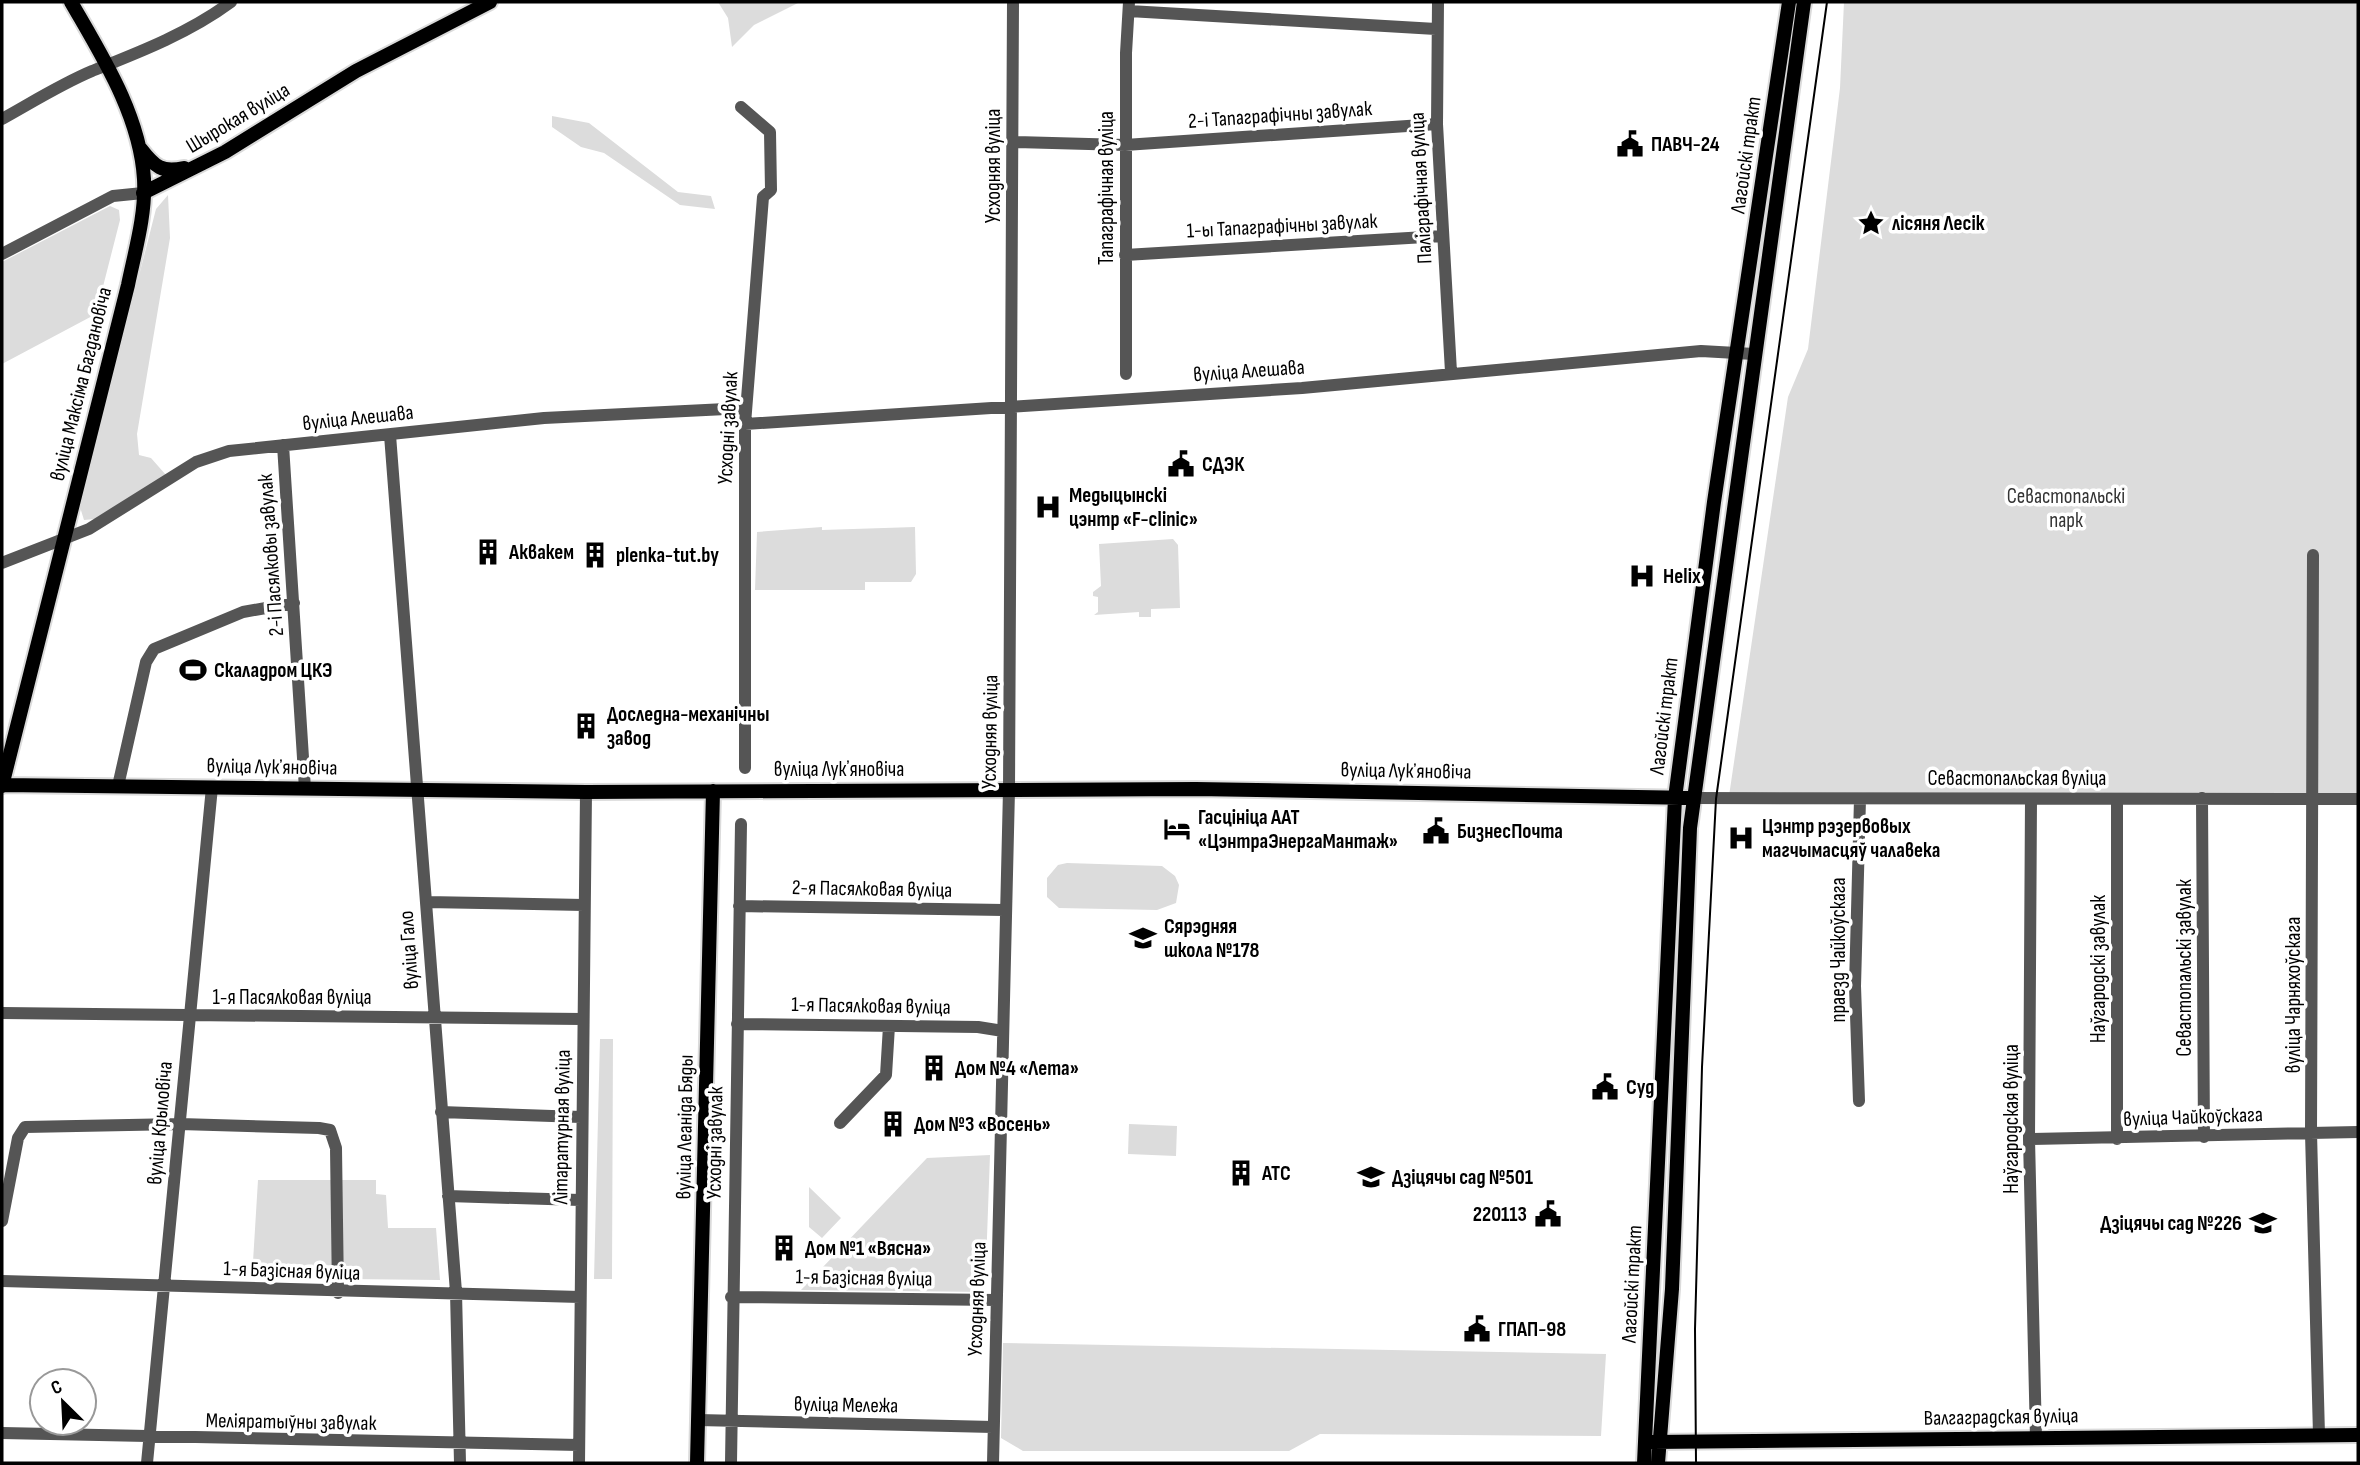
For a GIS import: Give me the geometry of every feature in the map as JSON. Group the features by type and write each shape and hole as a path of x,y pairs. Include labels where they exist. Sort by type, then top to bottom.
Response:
{"main road":[{"name":"вуліца Максіма Багдановіча","path":"2,785 128,285 144,193 139,146 131,117 71,2"},
{"name":"Шырокая вуліца","path":"144,193 203,164 356,71 490,2"},
{"name":"Лагойскі тракт","path":"1652,1442 1675,798 1736,351 1789,2"},
{"name":"Лагойскі тракт","path":"1652,1442 1672,1289 1694,798 1804,2"},
{"path":"139,146 160,170 168,172 203,164"},
{"name":"вуліца Лукʼяновіча","path":"2,785 586,792 1281,790 1675,798"},
{"name":"вуліца Леаніда Бяды","path":"697,1463 713,791"},
{"name":"Севастопальская вуліца","path":"1675,798 1694,798"},
{"name":"Валгаградская вуліца","path":"1652,1442 2358,1435"},
{"path":"1644,1463 1652,1442"},
{"path":"1652,1442 1658,1463"}],"street":[{"path":"2,119 106,67 176,36 231,2"},
{"name":"Усходняя вуліца","path":"993,1463 1004,910 1009,790 1013,2"},
{"name":"Паліграфічная вуліца","path":"1438,2 1437,124 1451,372"},
{"path":"1129,6 1436,29"},
{"name":"Тапаграфічная вуліца","path":"1126,374 1125,145 1129,6"},
{"name":"Усходні завулак","path":"741,107 770,132 771,190 763,197 745,424 745,768"},
{"name":"2-і Тапаграфічны завулак","path":"1013,142 1125,145 1437,124"},
{"name":"Шырокая вуліца","path":"2,254 113,196 144,193"},
{"name":"1-ы Тапаграфічны завулак","path":"1125,255 1442,236"},
{"name":"вуліца Алешава","path":"745,424 1293,389 1451,372 1700,351 1754,354"},
{"name":"вуліца Алешава","path":"2,563 103,522 207,457 229,451 544,418 746,408"},
{"name":"вуліца Гало","path":"390,435 456,1292 460,1463"},
{"name":"2-і Пасялковы завулак","path":"283,444 305,789"},
{"name":"вуліца Чарняхоўскага","path":"2313,555 2311,1133 2319,1435"},
{"path":"118,786 146,662 154,649 243,612 294,603"},
{"name":"вуліца Крыловіча","path":"147,1463 212,787"},
{"name":"Літаратурная вуліца","path":"579,1463 586,792"},
{"name":"Севастопальская вуліца","path":"1694,798 2358,799"},
{"name":"праезд Чайкоўскага","path":"1859,1101 1855,986 1860,799"},
{"name":"Наўгародская вуліца","path":"2031,799 2029,1139 2036,1438"},
{"name":"Севастопальскі завулак","path":"2202,799 2204,1138"},
{"name":"Наўгародскі завулак","path":"2117,800 2117,1139"},
{"name":"Усходні завулак","path":"731,1463 731,1297 741,824"},
{"path":"426,902 584,905"},
{"name":"2-я Пасялковая вуліца","path":"739,906 1004,910"},
{"name":"1-я Пасялковая вуліца","path":"2,1013 189,1016 433,1015 582,1019"},
{"name":"1-я Пасялковая вуліца","path":"737,1024 978,1027 1003,1031"},
{"path":"841,1123 886,1075 889,1026"},
{"path":"441,1112 581,1117"},
{"path":"2,1221 18,1138 25,1127 180,1124 330,1130 336,1148 338,1293"},
{"name":"вуліца Чайкоўскага","path":"2029,1139 2204,1138 2358,1132"},
{"path":"447,1196 580,1200"},
{"name":"1-я Базісная вуліца","path":"2,1281 338,1293 456,1292 580,1297"},
{"name":"1-я Базісная вуліца","path":"731,1297 996,1300"},
{"name":"вуліца Мележа","path":"698,1420 993,1427"},
{"name":"Меліяратыўны завулак","path":"2,1433 579,1445"}],"green space":[{"path":"718,2 800,2 754,25 732,47 728,18"},
{"name":"Севастопальскі парк","path":"1844,2 2358,2 2358,798 1729,796 1788,397 1808,349 1840,88"},
{"path":"552,116 589,123 678,192 711,196 715,209 680,205 604,153 581,147 552,127"},
{"path":"168,195 170,238 137,434 139,455 151,458 166,475 95,519 84,520 80,507 156,209"},
{"path":"110,206 119,210 120,220 96,314 2,364 2,262"},
{"path":"822,527 822,530 915,527 916,574 911,582 865,582 865,590 755,590 757,532"},
{"path":"1173,539 1178,545 1180,608 1151,609 1151,617 1139,617 1139,612 1094,615 1098,612 1098,597 1093,596 1093,592 1101,586 1099,544"},
{"path":"1058,865 1162,866 1175,876 1179,885 1176,903 1157,910 1059,908 1047,897 1047,878"},
{"path":"600,1039 613,1039 612,1279 594,1279"},
{"path":"1129,1124 1177,1126 1176,1156 1128,1154"},
{"path":"990,1155 985,1292 801,1290 927,1158"},
{"path":"258,1180 376,1180 376,1194 386,1195 388,1228 436,1228 440,1280 252,1278"},
{"path":"809,1187 841,1218 822,1238 809,1227"},
{"path":"1003,1343 1606,1354 1601,1436 1320,1434 1289,1451 1023,1451 1001,1438"}],"tram line":[{"path":"1696,1463 1695,1329 1702,1067 1716,799 1827,2"}],"place":[{"name":"ПАВЧ-24","path":"1630,144"},
{"name":"лісяня Лесік","path":"1871,223"},
{"name":"СДЭК","path":"1181,464"},
{"name":"Медыцынскі цэнтр «F-clinic»","path":"1048,507"},
{"name":"Аквакем","path":"488,552"},
{"name":"plenka-tut.by","path":"595,555"},
{"name":"Helix","path":"1642,576"},
{"name":"Скаладром ЦКЭ","path":"193,670"},
{"name":"Доследна-механічны завод","path":"586,726"},
{"name":"Гасцініца ААТ «ЦэнтраЭнергаМантаж»","path":"1177,829"},
{"name":"БизнесПочта","path":"1436,831"},
{"name":"Цэнтр рэзервовых магчымасцяў чалавека","path":"1741,838"},
{"name":"Сярэдняя школа №178","path":"1143,938"},
{"name":"Дом №4 «Лета»","path":"934,1068"},
{"name":"Суд","path":"1605,1087"},
{"name":"Дом №3 «Восень»","path":"893,1124"},
{"name":"АТС","path":"1241,1173"},
{"name":"Дзіцячы сад №501","path":"1371,1177"},
{"name":"220113","path":"1548,1214"},
{"name":"Дзіцячы сад №226","path":"2263,1223"},
{"name":"Дом №1 «Вясна»","path":"784,1248"},
{"name":"ГПАП-98","path":"1477,1329"}]}
